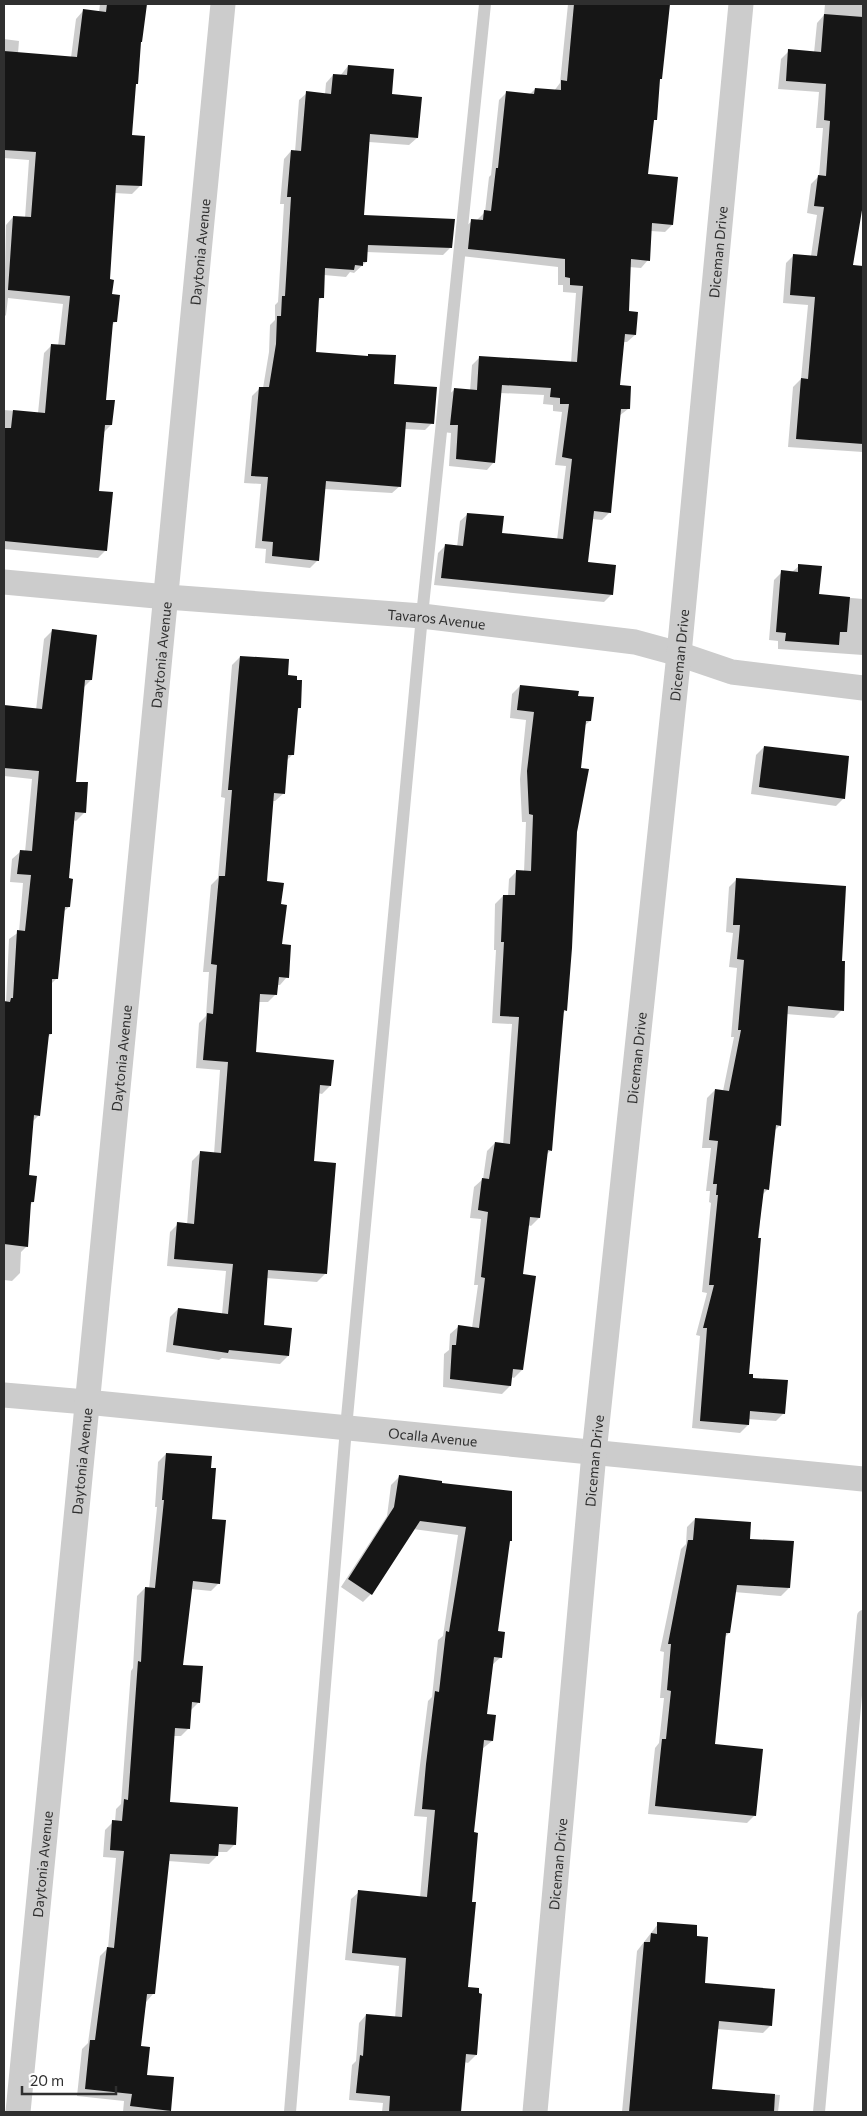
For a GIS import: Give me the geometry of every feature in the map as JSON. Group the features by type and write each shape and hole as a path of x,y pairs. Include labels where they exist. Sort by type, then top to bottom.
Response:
{"street":[{"name":"Daytonia Avenue","path":"18,2112 86,1402 167,597 222,4"},
{"name":"Diceman Drive","path":"535,2112 594,1453 679,654 741,4"},
{"name":"Tavaros Avenue","path":"4,582 167,597 422,616 635,642 679,654 732,672 863,688"},
{"name":"Ocalla Avenue","path":"4,1395 863,1479"}],"lane":[{"path":"290,2112 346,1428 422,616 485,4"},
{"path":"819,2112 863,1616"}],"building":[{"path":"107,4 147,4 141,42 138,84 136,84 132,135 145,136 142,186 116,185 110,279 114,280 112,294 120,295 117,322 113,322 106,400 115,400 112,425 105,425 99,491 113,492 107,551 4,541 4,428 11,428 13,410 45,413 51,344 65,345 70,296 8,290 13,216 31,217 36,152 4,150 4,51 77,57 83,9 106,12"},
{"path":"574,4 670,4 662,79 660,79 657,120 654,120 648,174 678,177 673,225 652,223 650,261 631,259 629,311 638,312 636,335 625,334 620,385 631,386 630,409 621,409 611,513 594,511 588,562 616,565 613,595 441,578 445,544 463,546 467,513 504,516 502,533 563,539 572,459 562,457 569,404 560,404 560,398 550,397 551,388 502,385 495,463 456,459 458,425 450,425 454,388 477,390 479,356 577,362 583,286 570,285 570,278 565,277 565,259 468,249 471,219 483,220 484,210 491,211 496,168 498,168 506,91 534,94 535,88 561,90 561,80 567,81"},
{"path":"824,14 863,17 863,204 853,265 863,266 863,444 796,439 801,378 808,379 815,297 790,295 793,254 817,256 824,207 814,206 818,175 826,176 830,121 824,120 826,84 786,81 788,49 821,52"},
{"path":"348,65 394,69 392,94 422,97 418,138 370,134 364,215 455,219 452,248 368,245 367,262 363,262 363,266 355,265 354,270 325,268 324,298 319,298 316,352 368,356 368,354 396,355 394,384 437,387 434,424 406,422 401,487 326,481 319,561 272,556 273,542 262,541 268,477 251,476 259,387 269,387 276,344 277,316 281,316 282,296 285,296 291,197 287,197 291,150 301,151 306,91 331,94 333,74 347,75"},
{"path":"798,564 822,566 819,594 850,597 847,632 840,632 839,645 785,641 786,633 776,632 781,570 798,572"},
{"path":"52,629 97,635 92,680 85,680 76,782 88,782 86,813 75,812 69,878 73,879 70,907 65,907 58,979 52,979 52,1034 49,1034 40,1116 34,1115 29,1175 37,1176 34,1202 31,1202 28,1247 4,1244 4,1001 10,1002 11,998 13,998 17,930 25,931 31,875 17,874 20,850 32,851 39,771 4,768 4,705 42,709"},
{"path":"240,656 289,659 288,675 297,676 297,680 302,680 301,708 298,708 294,755 288,755 285,794 274,793 267,881 284,883 281,904 287,905 282,944 291,945 289,978 279,977 277,995 260,994 256,1052 334,1060 331,1086 320,1085 314,1161 336,1163 327,1274 268,1270 264,1325 292,1328 289,1356 229,1350 228,1353 173,1345 178,1308 228,1314 233,1264 174,1259 177,1222 194,1224 200,1151 221,1153 228,1062 203,1060 207,1013 213,1014 217,965 211,964 219,876 225,876 232,790 228,790"},
{"path":"520,685 579,691 578,696 594,697 591,721 586,721 581,768 589,769 577,832 572,948 567,1011 564,1010 552,1151 548,1150 540,1218 530,1217 523,1274 536,1276 523,1370 513,1369 511,1386 450,1379 452,1345 456,1345 458,1325 479,1328 485,1278 481,1277 488,1212 478,1210 482,1178 489,1179 495,1142 510,1144 519,1017 500,1016 504,942 501,942 503,895 515,895 516,870 531,871 533,815 529,814 527,771 534,712 517,710"},
{"path":"764,746 849,756 845,799 759,787"},
{"path":"736,878 846,886 842,961 845,961 844,1011 788,1006 781,1126 776,1125 769,1190 764,1189 758,1238 761,1238 749,1374 753,1374 753,1378 788,1380 785,1414 750,1411 749,1425 700,1421 707,1328 703,1328 714,1285 709,1285 718,1195 716,1195 717,1184 713,1184 718,1141 709,1140 715,1089 729,1091 741,1030 738,1030 744,960 737,959 740,925 733,925"},
{"path":"166,1453 212,1456 211,1468 216,1468 212,1519 226,1520 220,1584 193,1581 183,1665 203,1666 200,1703 192,1702 190,1729 175,1728 170,1802 238,1807 236,1845 219,1844 218,1856 170,1854 155,1994 147,1994 141,2046 150,2047 147,2075 174,2077 171,2111 130,2106 132,2094 85,2089 90,2040 95,2040 107,1947 114,1948 124,1851 110,1850 112,1820 122,1821 124,1799 128,1800 138,1661 141,1662 145,1587 155,1588 164,1500 162,1500"},
{"path":"399,1475 442,1481 442,1483 512,1491 512,1541 510,1541 498,1631 505,1632 502,1658 494,1657 487,1714 496,1715 493,1741 484,1740 474,1832 478,1833 472,1902 476,1902 468,1987 479,1988 479,1993 482,1994 477,2055 466,2054 461,2112 389,2112 390,2096 356,2093 360,2055 363,2056 366,2014 402,2017 406,1958 352,1953 358,1890 427,1897 435,1810 422,1809 426,1764 435,1691 439,1692 446,1631 449,1632 466,1527 420,1521 372,1595 348,1579 394,1507"},
{"path":"695,1518 751,1522 750,1539 794,1541 790,1588 737,1585 730,1633 726,1633 715,1744 763,1749 756,1816 655,1806 662,1739 666,1739 671,1691 667,1690 671,1644 668,1644 688,1540 693,1540"},
{"path":"657,1922 697,1925 697,1936 708,1937 705,1983 775,1989 772,2026 719,2021 712,2089 775,2094 774,2112 629,2112 644,1942 650,1942 651,1933 657,1934"}]}
